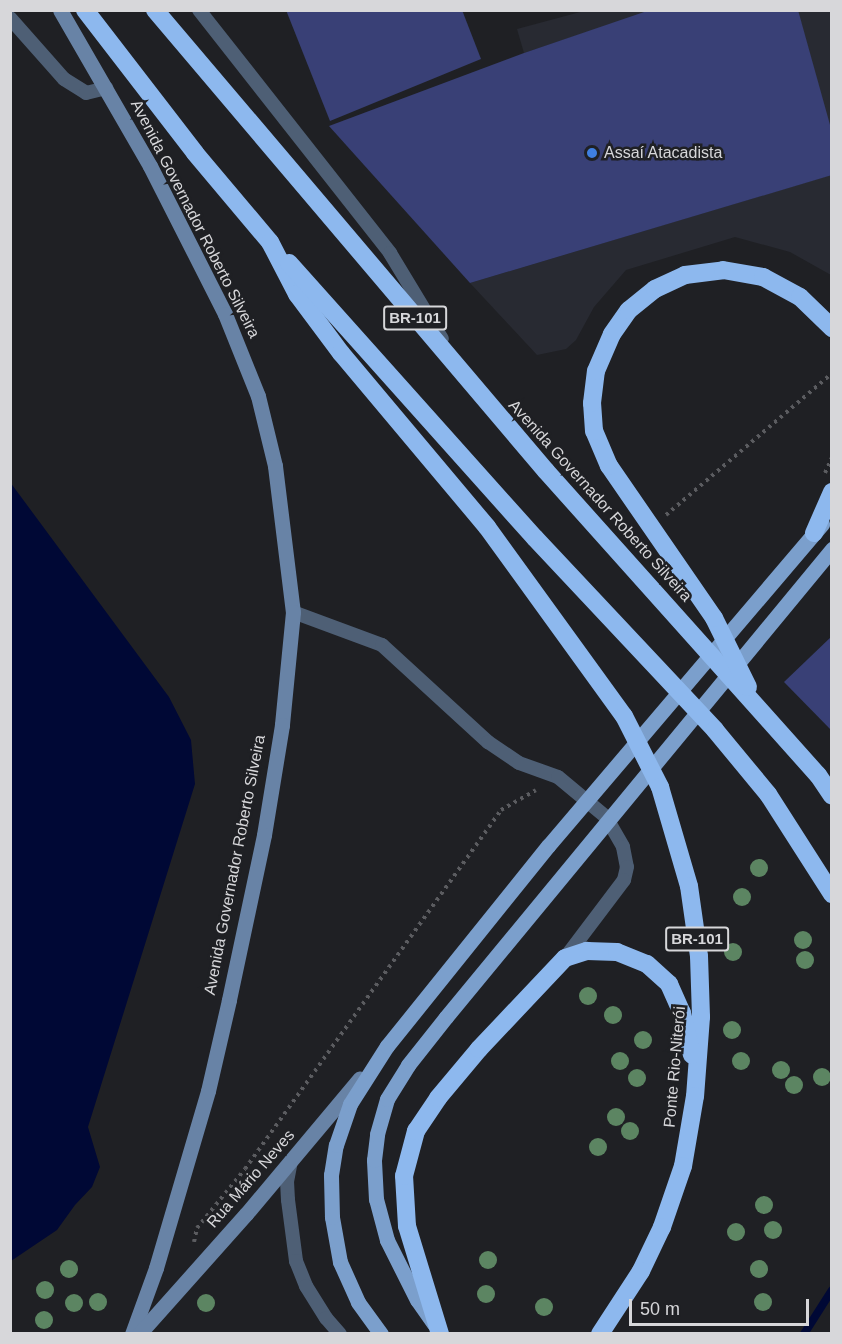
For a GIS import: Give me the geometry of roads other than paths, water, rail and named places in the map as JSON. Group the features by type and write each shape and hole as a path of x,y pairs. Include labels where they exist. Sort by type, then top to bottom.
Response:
{"highway":[{"name":"Avenida Governador Roberto Silveira","path":"85,10 195,153 270,242 297,294 341,353 487,527 624,716 660,788"},
{"name":"Avenida Governador Roberto Silveira","path":"155,10 465,377 758,708 825,779 831,796"},
{"path":"270,242 535,538 715,730 768,794 831,894"},
{"path":"758,708 714,618 609,466 594,431 592,403 596,370 612,334 628,310 655,289 685,275 723,270 763,277 800,297 831,328"},
{"path":"814,533 831,492"},
{"name":"Ponte Rio-Niterói","path":"600,1334 641,1271 662,1227 683,1166 695,1096 701,1017 699,956 689,886 660,788"},
{"path":"439,1331 407,1226 404,1176 416,1131 438,1098 479,1049 565,958 587,951 617,952 647,964 669,984 682,1012 691,1044 695,1096"}],"main road":[{"path":"381,1334 358,1302 340,1262 333,1217 331,1175 336,1144 350,1104 387,1046 548,846 831,512"},
{"path":"439,1331 417,1300 387,1239 376,1199 374,1160 377,1134 387,1099 408,1065 440,1025 831,549"}],"street":[{"name":"Avenida Governador Roberto Silveira","path":"60,10 150,166 225,314 258,396 275,466 293,612 282,725 264,835 229,1000 205,1102 156,1268 132,1334"},
{"name":"Rua Mário Neves","path":"140,1334 291,1161 387,1046"}],"lane":[{"path":"199,10 390,253 465,377"},
{"path":"10,18 64,79 86,93 106,88"},
{"path":"293,612 382,645 488,742 519,763 558,777 606,817 623,847 627,867 624,880 604,910 565,958"},
{"path":"291,1161 287,1181 296,1261 306,1286 326,1318 340,1334"}],"water":[{"path":"10,482 169,697 191,740 195,784 88,1127 100,1167 92,1187 75,1205 57,1230 11,1261"}],"waterway":[{"path":"804,1334 832,1290"}],"place":[{"name":"Assaí Atacadista","path":"592,153"}]}
